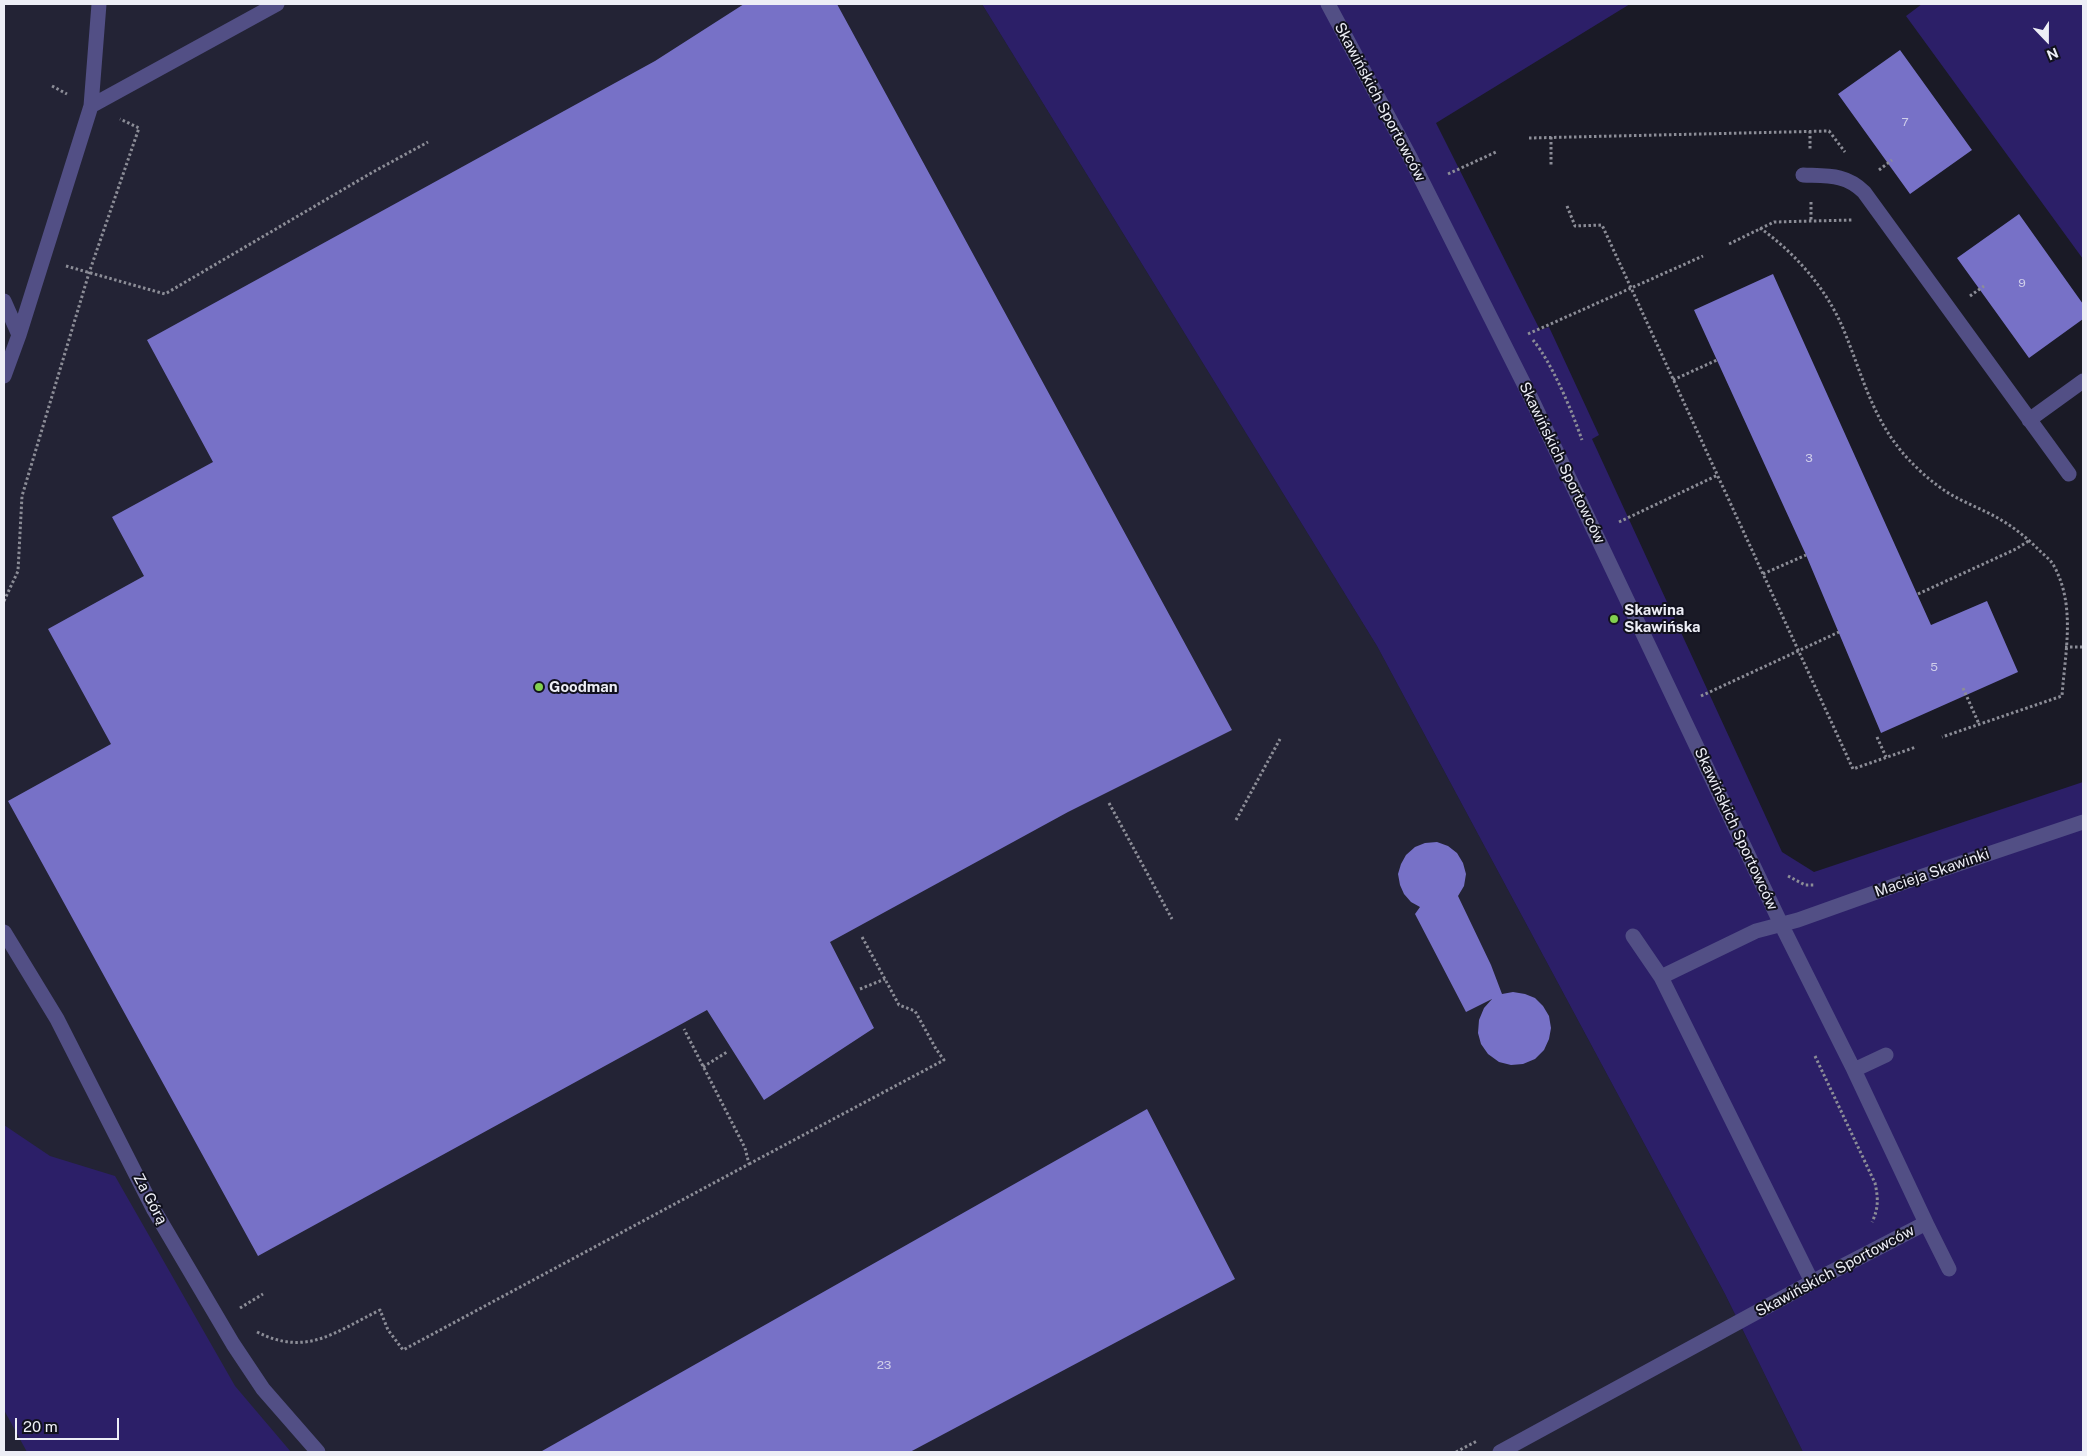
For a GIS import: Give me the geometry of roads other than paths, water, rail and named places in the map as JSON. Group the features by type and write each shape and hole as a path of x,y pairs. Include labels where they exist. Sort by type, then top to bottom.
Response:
{"street":[{"path":"4,376 19,335 91,106 99,4"},
{"path":"91,106 277,4"},
{"name":"Skawińskich Sportowców","path":"1328,4 1475,284 1926,1223 1812,1282 1500,1452"},
{"path":"1803,175 1834,176 1854,182 1864,192 2069,474"},
{"path":"4,301 19,335"},
{"path":"2029,420 2083,381"},
{"name":"Macieja Skawinki","path":"1661,977 1756,931 2083,822"},
{"name":"Za Górą","path":"4,932 57,1019 154,1210 233,1344 263,1389 318,1452"},
{"path":"1632,936 1661,977 1812,1282"},
{"path":"1854,1070 1886,1055"},
{"path":"1926,1223 1949,1269"}],"place":[{"name":"Skawina Skawińska","path":"1614,619"},
{"name":"Goodman","path":"539,687"}]}
